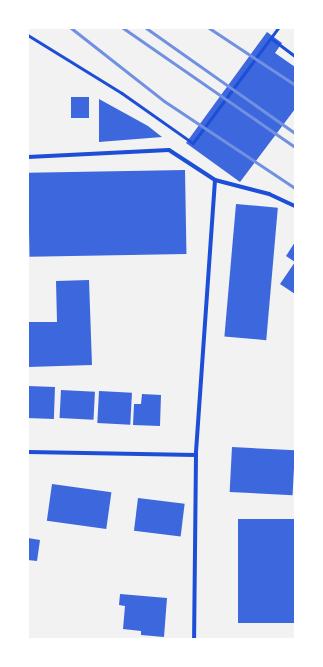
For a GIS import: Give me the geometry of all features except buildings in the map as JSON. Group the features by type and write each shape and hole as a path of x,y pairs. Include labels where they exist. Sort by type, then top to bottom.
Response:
{"street":[{"path":"28,157 169,150 215,180 269,194 295,206"},
{"path":"194,639 196,455 215,180"},
{"path":"28,452 196,455"}],"path":[{"path":"28,35 122,93 193,143 278,28"},
{"path":"271,38 295,56"}],"railway":[{"path":"71,28 164,101 295,188"},
{"path":"123,28 295,147"},
{"path":"146,28 295,133"},
{"path":"209,28 295,85"}]}
